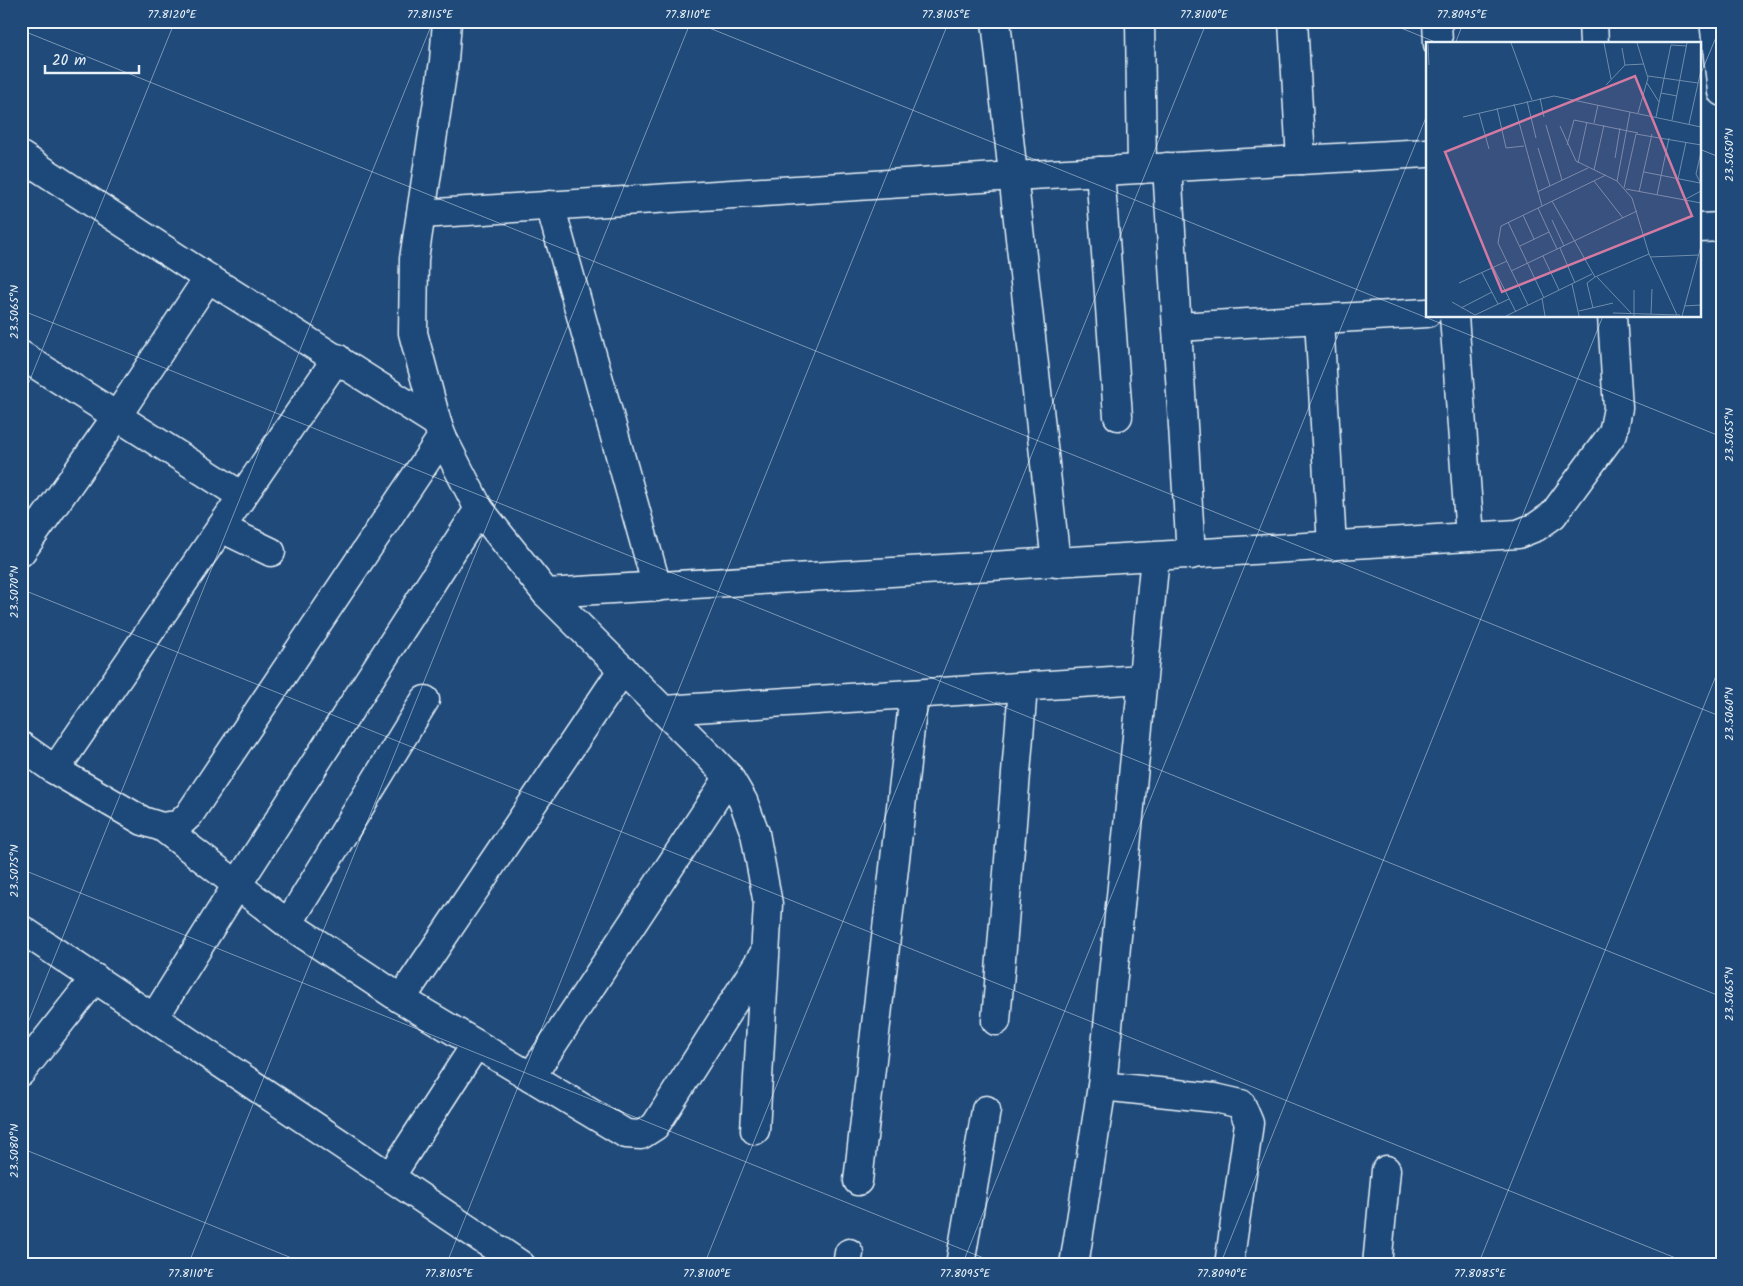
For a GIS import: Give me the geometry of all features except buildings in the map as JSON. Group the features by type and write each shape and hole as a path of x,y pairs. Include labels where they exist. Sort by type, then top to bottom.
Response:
{"street":[{"path":"447,21 444,61 414,259 413,333 440,430 479,509 546,593 729,776 743,801 755,833 768,904 755,1130"},
{"path":"996,21 1056,563"},
{"path":"1140,21 1155,168 1177,327 1191,555"},
{"path":"1293,21 1301,160"},
{"path":"1437,21 1438,42"},
{"path":"1592,21 1594,42"},
{"path":"1714,21 1722,92"},
{"path":"421,214 1013,176 1426,153"},
{"path":"21,156 208,278 336,358 440,430"},
{"path":"1100,171 1118,416"},
{"path":"550,205 657,587"},
{"path":"1700,228 1722,227"},
{"path":"21,552 117,416 208,278"},
{"path":"1177,327 1426,313"},
{"path":"1454,318 1470,537"},
{"path":"546,593 1518,534 1536,527 1553,514 1613,433 1618,408 1612,318"},
{"path":"1320,319 1332,546"},
{"path":"21,355 242,496"},
{"path":"55,770 336,358"},
{"path":"162,827 178,825 189,815 440,430"},
{"path":"154,1018 237,885 479,509"},
{"path":"220,528 271,552"},
{"path":"1074,1265 1102,1086 1155,557"},
{"path":"401,999 623,670"},
{"path":"664,710 1142,679"},
{"path":"996,1021 1023,687"},
{"path":"858,1181 914,694"},
{"path":"288,924 425,700"},
{"path":"21,746 55,770 143,821 162,827 288,924 401,999 626,1134 641,1135 655,1126 765,953"},
{"path":"531,1077 729,776"},
{"path":"21,929 521,1265"},
{"path":"21,1072 95,978"},
{"path":"390,1176 476,1044"},
{"path":"1102,1086 1215,1098 1241,1104 1249,1123 1229,1265"},
{"path":"960,1265 986,1110"},
{"path":"1376,1265 1386,1170"}]}
